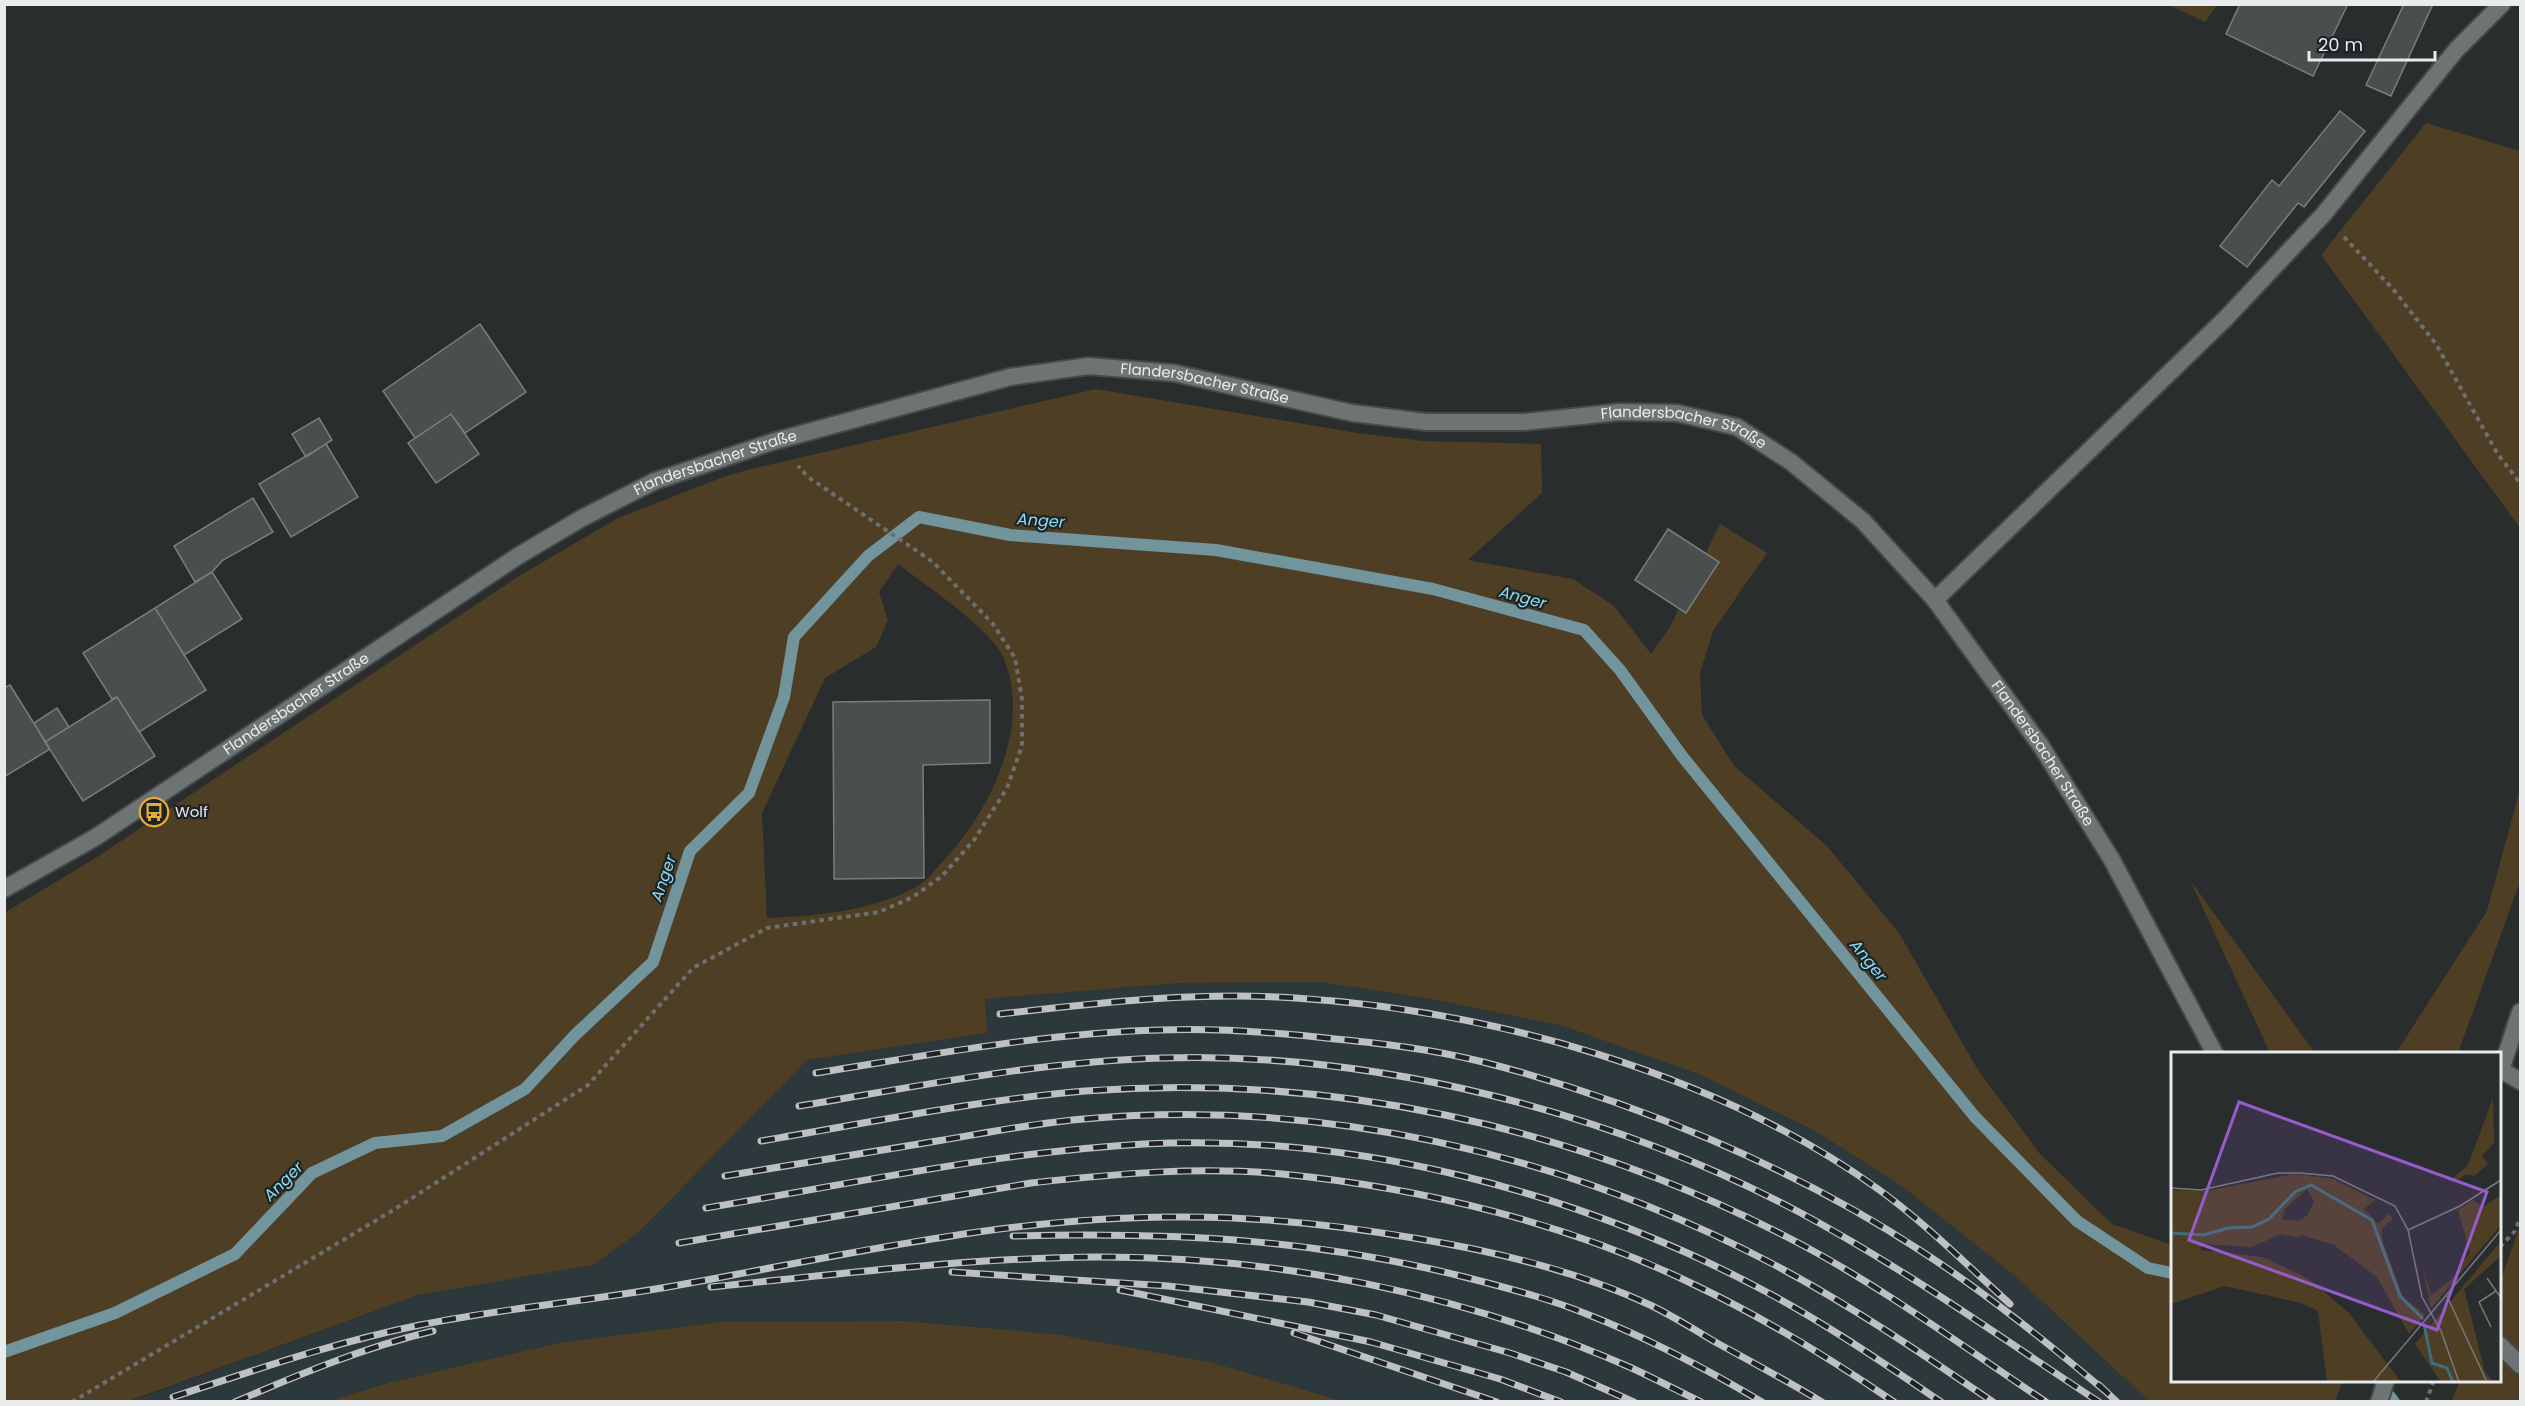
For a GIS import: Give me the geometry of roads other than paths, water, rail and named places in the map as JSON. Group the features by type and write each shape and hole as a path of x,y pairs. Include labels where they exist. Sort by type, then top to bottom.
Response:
{"street":[{"path":"1935,600 2226,318 2324,214 2456,50 2502,4"},
{"name":"Flandersbacher Straße","path":"4,889 96,837 508,563 582,518 655,481 775,441 1010,377 1089,366 1174,373 1352,413 1426,422 1524,422 1620,412 1677,413 1737,427 1791,462 1863,521 1935,600 2041,746 2112,860 2214,1052"},
{"path":"2501,1069 2520,1012"},
{"path":"2501,1072 2520,1081"},
{"path":"2501,1347 2520,1365"},
{"path":"2379,1401 2385,1382"}],"waterway":[{"name":"Anger","path":"4,1352 115,1313 235,1254 312,1173 375,1143 442,1136 525,1089 575,1035 653,962 690,851 749,793 784,697 794,637 868,556 919,517 1010,535 1216,550 1433,589 1584,630 1620,670 1682,756 1975,1117 2077,1221 2148,1268 2171,1273"},
{"name":"Anger","path":"2380,1384 2394,1402"}],"railway":[{"path":"1000,1014 1184,997 1295,998 1370,1005 1446,1017 1523,1033 1600,1055 1675,1081 1747,1112 1815,1148 1895,1202 2010,1304"},
{"path":"816,1073 1030,1040 1117,1032 1181,1030 1264,1032 1365,1042 1464,1057 1539,1078 1653,1116 1710,1139 1820,1191 1872,1220 1945,1267 2015,1318 2104,1390"},
{"path":"799,1106 1026,1069 1164,1058 1245,1059 1327,1065 1409,1078 1491,1095 1571,1118 1650,1145 1726,1176 1799,1212 1914,1280 2099,1402"},
{"path":"761,1141 1004,1100 1085,1091 1176,1088 1267,1090 1357,1100 1446,1115 1534,1137 1620,1164 1705,1198 1787,1237 1886,1294 2046,1402"},
{"path":"725,1176 1010,1128 1084,1119 1173,1115 1261,1117 1350,1126 1437,1142 1524,1164 1608,1191 1691,1224 1771,1263 1857,1312 1993,1402"},
{"path":"706,1208 979,1161 1144,1144 1223,1143 1302,1148 1381,1159 1460,1176 1538,1197 1615,1223 1688,1254 1759,1288 1806,1314 1941,1402"},
{"path":"679,1243 1031,1183 1093,1177 1156,1172 1219,1171 1282,1174 1335,1180 1442,1199 1547,1227 1598,1244 1648,1264 1723,1299 1822,1355 1894,1402"},
{"path":"173,1397 326,1348 420,1325 487,1313 656,1289 870,1249 990,1230 1112,1219 1204,1217 1297,1222 1390,1234 1479,1250 1537,1264 1595,1282 1659,1309 1822,1402"},
{"path":"1013,1236 1134,1235 1250,1241 1308,1247 1425,1268 1522,1292 1584,1313 1675,1354 1762,1402"},
{"path":"711,1287 1000,1260 1097,1257 1165,1258 1233,1263 1368,1284 1500,1318 1627,1366 1701,1402"},
{"path":"952,1272 1168,1286 1308,1302 1376,1315 1510,1353 1566,1372 1634,1402"},
{"path":"1120,1290 1371,1342 1500,1379 1561,1402"},
{"path":"235,1402 358,1353 433,1331"},
{"path":"1294,1333 1497,1402"},
{"path":"2099,1385 2117,1402"}],"place":[{"name":"Wolf","path":"154,812"}]}
